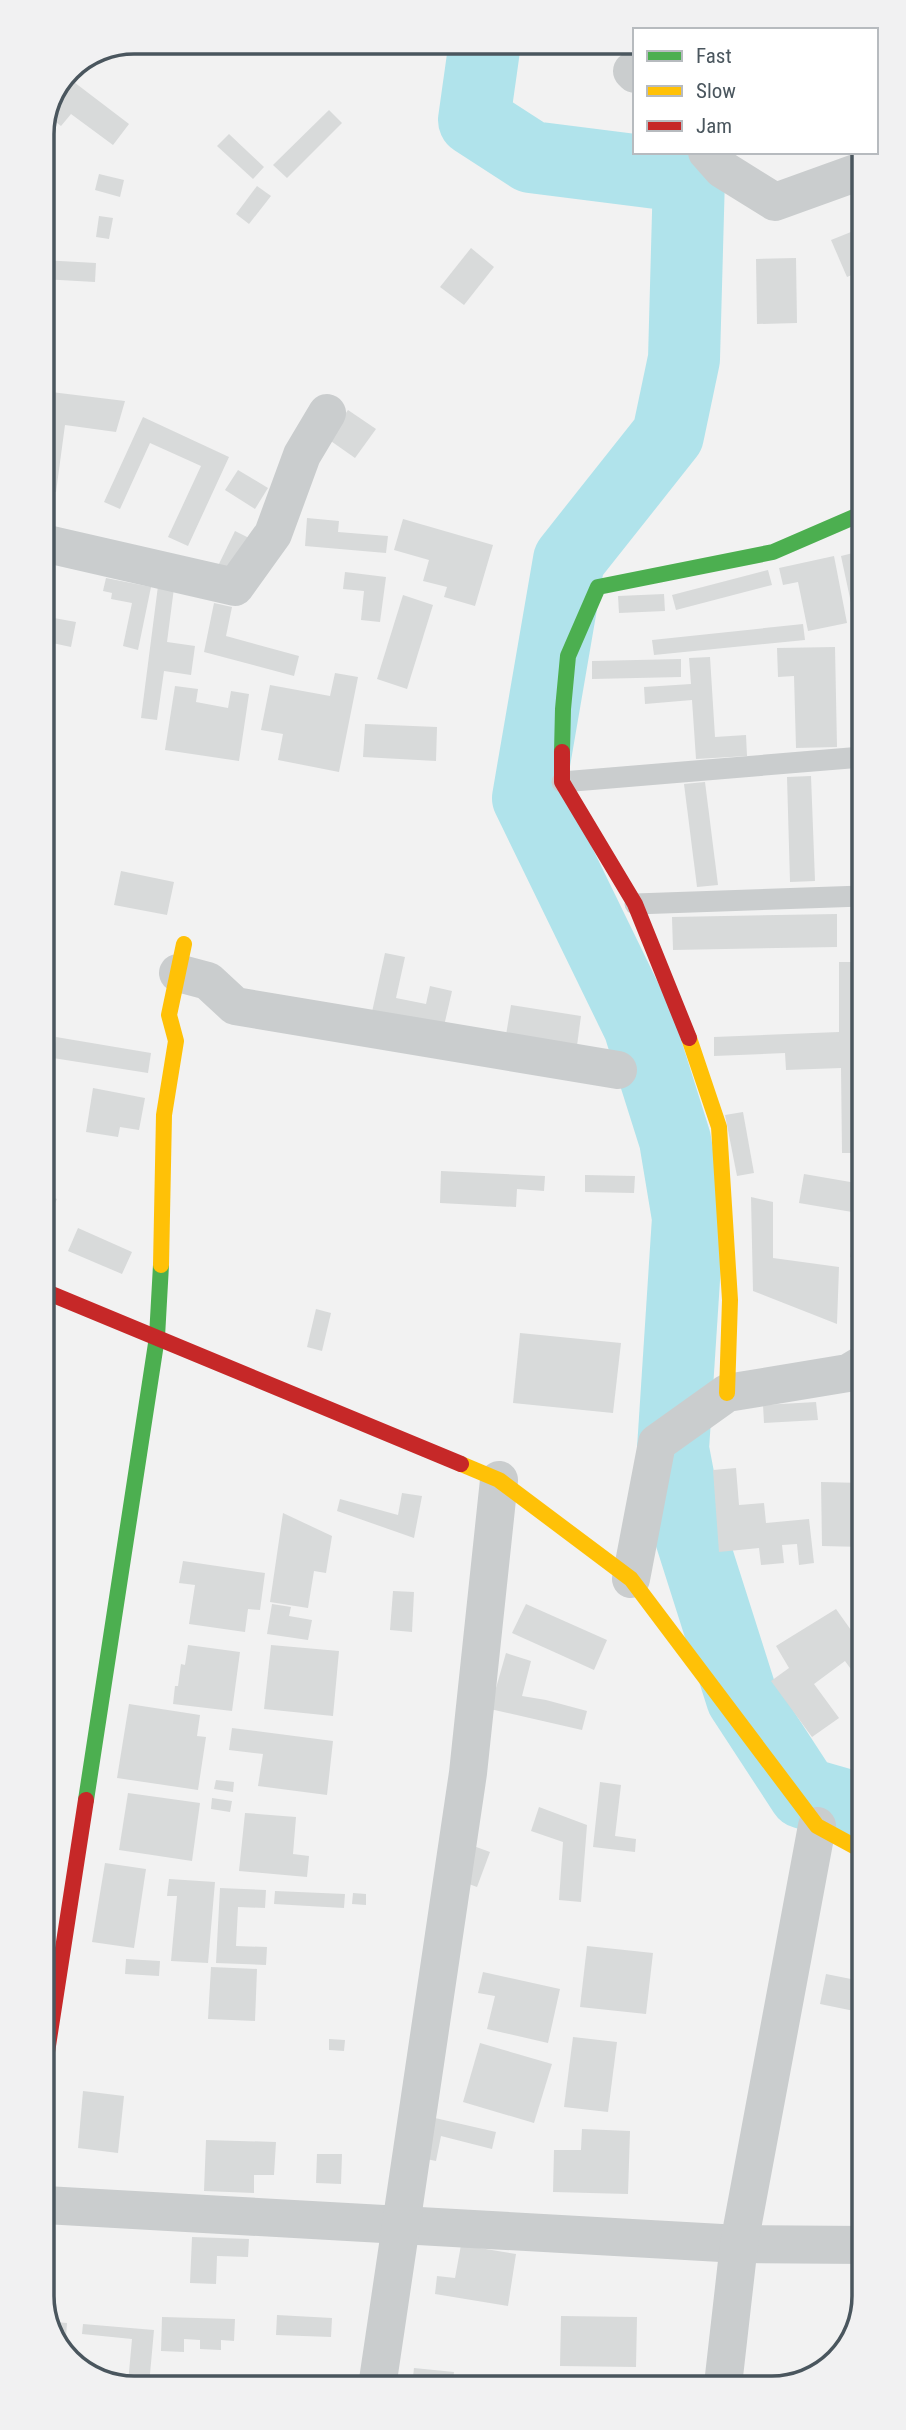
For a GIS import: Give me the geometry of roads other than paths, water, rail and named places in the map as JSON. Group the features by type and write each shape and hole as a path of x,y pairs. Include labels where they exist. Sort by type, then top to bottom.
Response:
{"street":[{"path":"709,154 722,169 775,202 852,174"},
{"path":"54,546 235,587 273,534 302,455 327,413"},
{"path":"727,1393 730,1300 719,1127 687,1032 635,904 562,782 563,709 568,656 598,587 774,552 852,518"},
{"path":"54,2007 157,1338 162,1250 164,1115 176,1041 169,1015 181,959 235,1006 618,1070"},
{"path":"54,1295 499,1480 631,1579 817,1826 852,1845"},
{"path":"631,1579 657,1443 727,1393 852,1371"},
{"path":"378,2376 468,1773 499,1480"},
{"path":"724,2376 739,2244 817,1826"},
{"path":"54,2206 739,2244 852,2245"}],"lane":[{"path":"562,782 852,758"},
{"path":"635,904 852,896"}],"waterway":[{"path":"483,54 474,120 531,157 689,177 684,359 668,435 569,560 528,798 639,1026 675,1140 688,1218 673,1449 688,1528 742,1698 804,1793 852,1807"}]}
